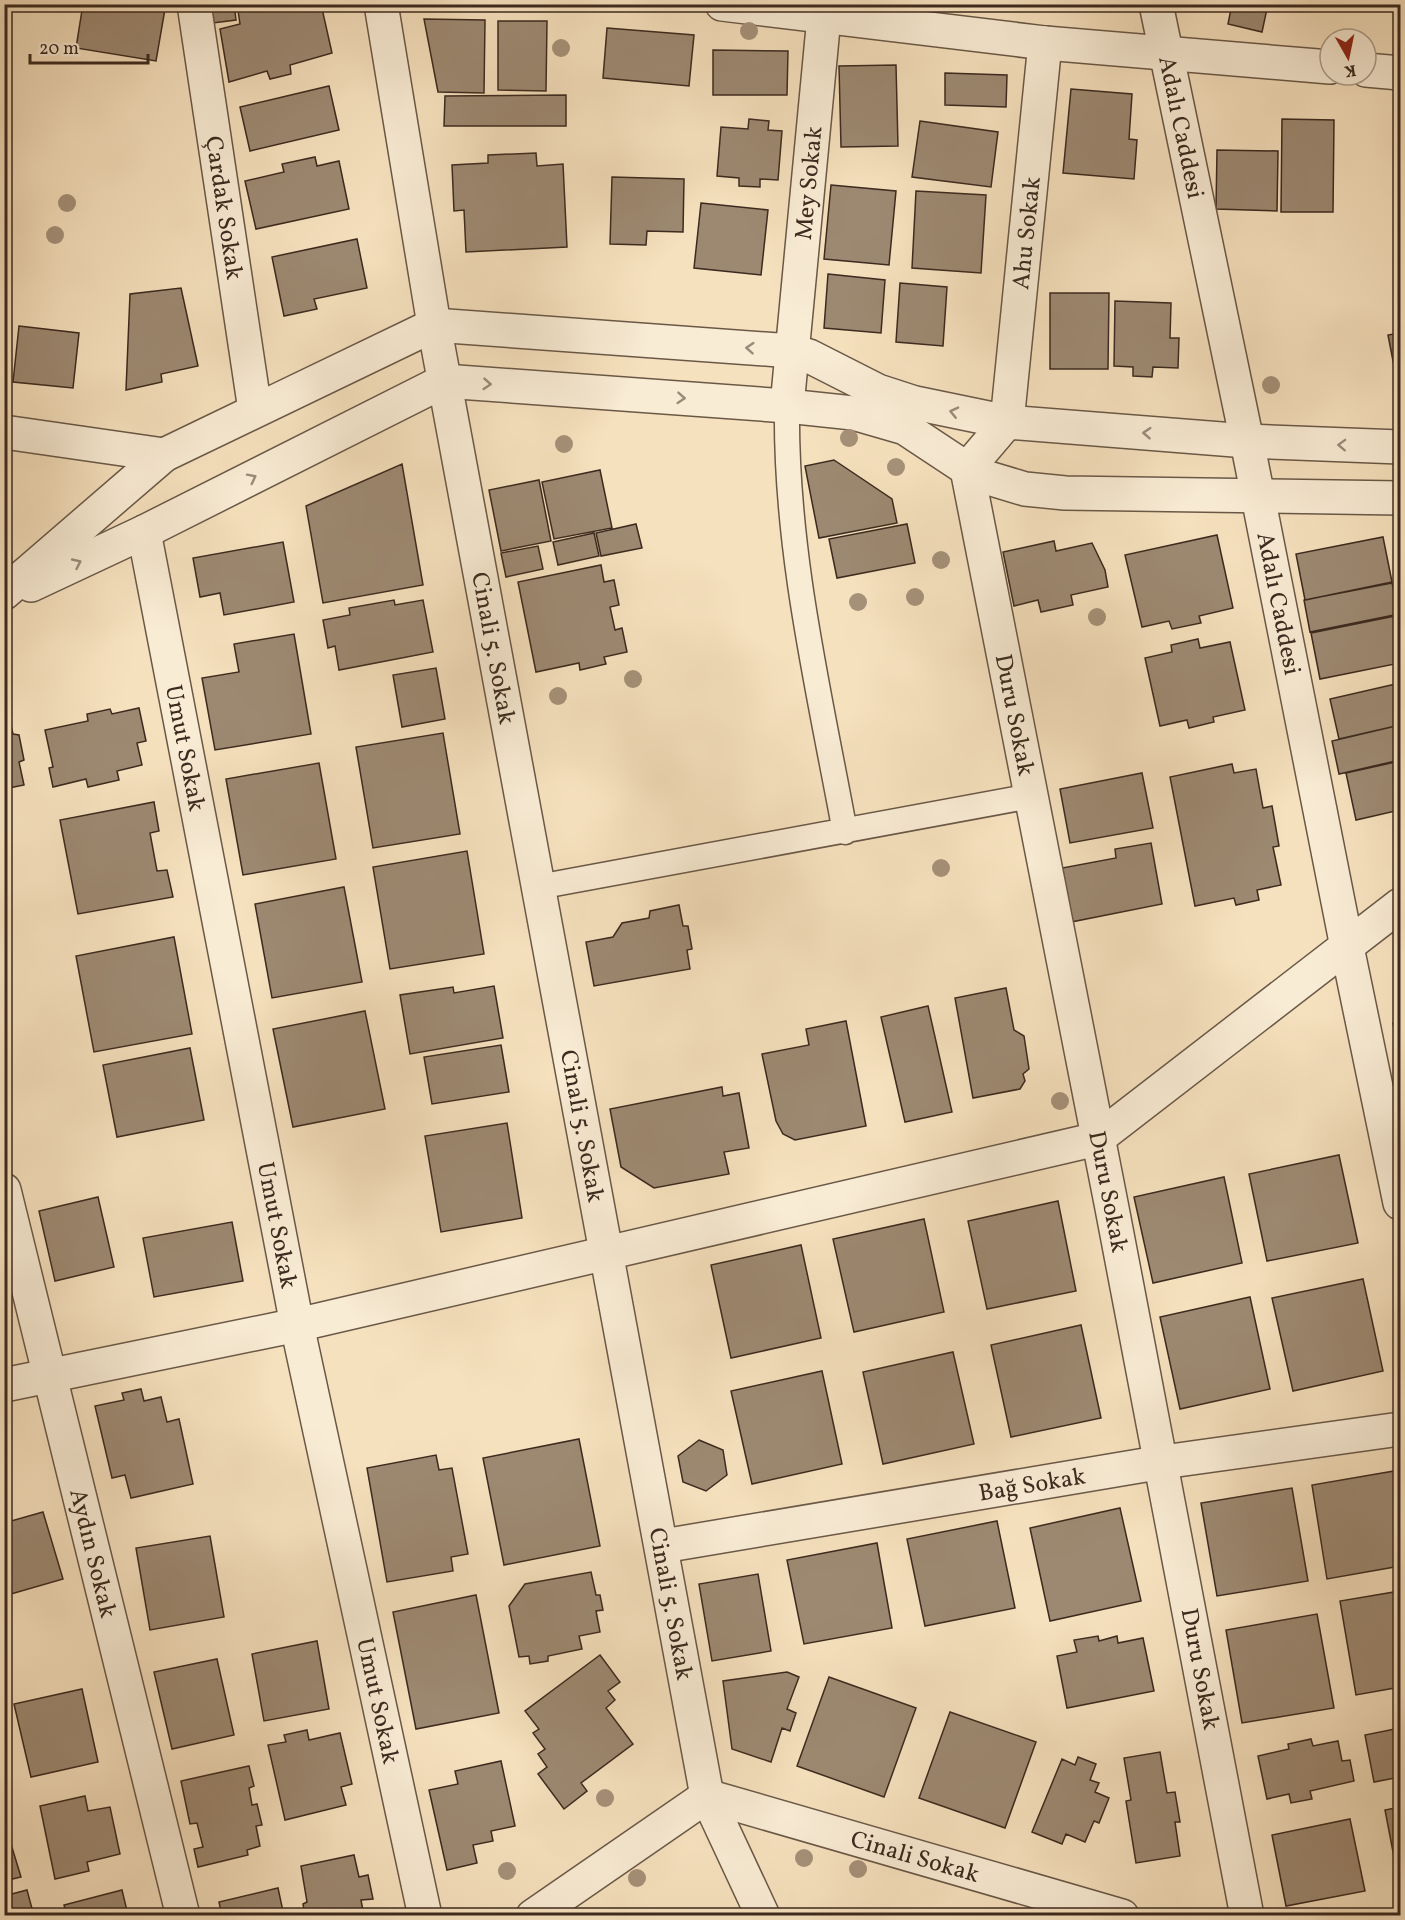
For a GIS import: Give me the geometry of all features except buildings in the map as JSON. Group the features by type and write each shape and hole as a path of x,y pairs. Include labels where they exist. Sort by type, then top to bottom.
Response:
{"street":[{"name":"Çardak Sokak","path":"194,4 255,410"},
{"name":"Cinali 5. Sokak","path":"381,4 444,381 606,1255 663,1546 707,1796 763,1916"},
{"path":"722,4 766,7 824,17 1045,43 1318,66"},
{"name":"Adalı Caddesi","path":"1156,4 1401,1203"},
{"name":"Mey Sokak","path":"787,406 824,17"},
{"name":"Ahu Sokak","path":"1007,422 1045,43"},
{"path":"1378,71 1401,73"},
{"path":"4,595 164,455 434,325 792,351 809,356 853,380 906,400 955,413 1007,422 1247,441 1401,447"},
{"path":"4,595 144,532 444,381 787,406 853,413 904,429 967,469 1025,489 1065,493 1401,498"},
{"path":"967,469 1007,422"},
{"path":"4,432 164,455"},
{"name":"Duru Sokak","path":"967,469 1097,1139 1163,1462 1247,1916"},
{"name":"Umut Sokak","path":"144,532 297,1325 425,1916"},
{"path":"4,1385 297,1325 1097,1139 1401,905"},
{"name":"Aydın Sokak","path":"4,1190 183,1916"},
{"name":"Bağ Sokak","path":"663,1546 1163,1462 1401,1429"},
{"path":"533,1916 707,1796"},
{"name":"Cinali Sokak","path":"707,1796 1122,1916"}],"lane":[{"path":"787,406 787,477 796,560 845,832"},
{"path":"538,887 1031,796"}]}
